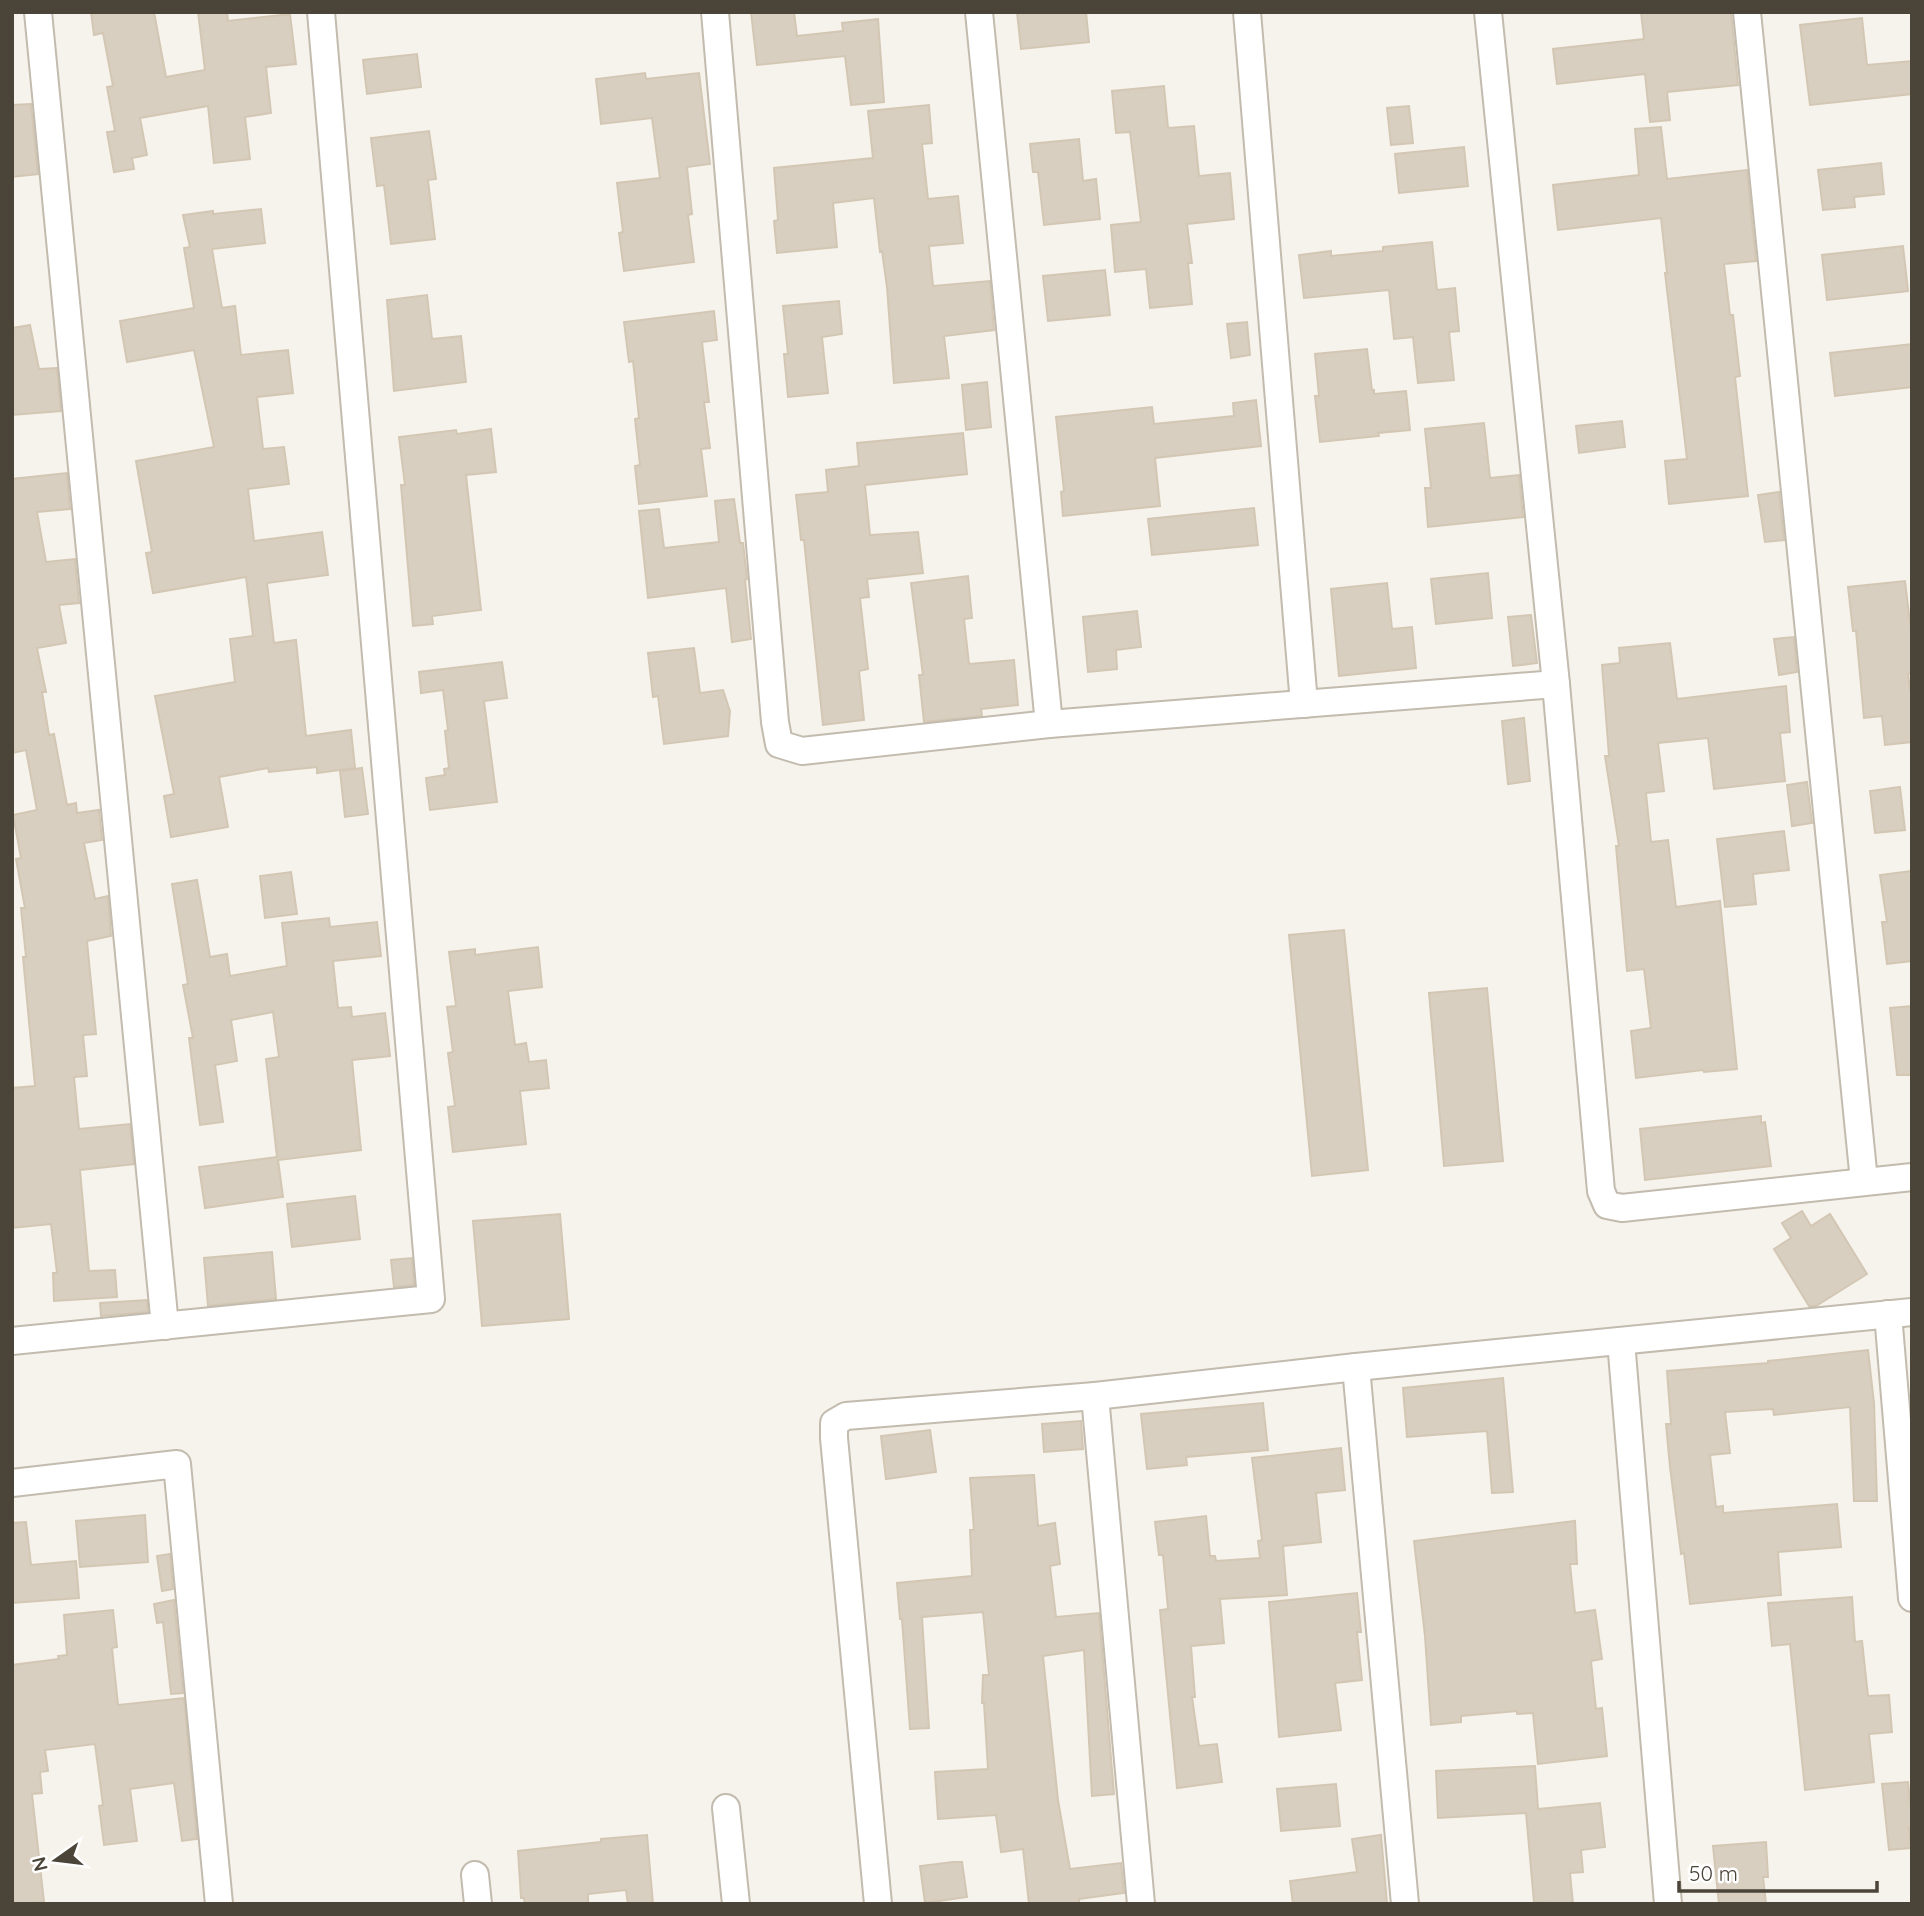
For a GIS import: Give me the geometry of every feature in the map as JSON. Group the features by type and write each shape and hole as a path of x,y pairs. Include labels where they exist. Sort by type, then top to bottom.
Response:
{"street":[{"path":"38,12 165,1326"},
{"path":"12,1341 431,1299 321,12"},
{"path":"715,12 779,744 802,751 1049,724 1556,684"},
{"path":"979,12 1049,724"},
{"path":"1247,12 1304,704"},
{"path":"1488,12 1556,684 1601,1191 1607,1205 1622,1208 1912,1177"},
{"path":"1747,12 1864,1181"},
{"path":"878,1904 834,1423 845,1416 1095,1396 1900,1313 1912,1598"},
{"path":"1621,1341 1668,1904"},
{"path":"1356,1367 1405,1904"},
{"path":"1095,1396 1141,1904"},
{"path":"12,1483 177,1464 219,1904"},
{"path":"726,1808 736,1904"},
{"path":"475,1875 478,1904"}],"building":[{"path":"91,12 154,12 166,77 205,70 198,12 227,12 228,21 290,14 296,64 266,67 271,113 245,117 250,159 214,163 208,106 140,118 147,155 132,158 134,169 114,172 107,132 115,131 107,87 113,86 103,33 94,35"},
{"path":"751,12 794,12 797,36 843,31 842,23 878,19 884,102 851,105 845,56 757,65"},
{"path":"1017,12 1086,12 1089,42 1021,49"},
{"path":"1641,12 1731,12 1738,85 1667,92 1670,120 1650,122 1645,74 1557,84 1553,49 1644,39"},
{"path":"1862,18 1867,65 1912,61 1912,94 1810,105 1800,25"},
{"path":"417,54 421,87 367,94 363,60"},
{"path":"645,73 646,79 699,73 710,164 687,167 692,214 688,215 694,262 624,271 617,183 660,178 652,118 601,124 596,79"},
{"path":"1164,86 1168,128 1194,126 1199,176 1230,173 1234,219 1187,224 1192,263 1188,263 1192,304 1150,308 1146,269 1115,272 1111,225 1141,222 1130,132 1116,133 1112,91"},
{"path":"31,104 38,174 12,177 12,105"},
{"path":"929,105 932,143 922,144 928,199 958,196 963,243 929,246 933,286 990,281 994,330 944,336 949,378 894,383 887,287 874,198 833,203 837,247 777,253 774,221 778,220 774,168 873,158 868,111"},
{"path":"1409,106 1413,143 1391,145 1387,108"},
{"path":"1661,127 1667,179 1747,170 1756,261 1724,264 1740,376 1735,377 1748,496 1669,504 1665,461 1687,459 1661,218 1558,230 1553,185 1639,175 1635,129"},
{"path":"429,131 436,179 428,180 435,239 391,244 384,185 377,186 371,138"},
{"path":"1079,139 1083,181 1096,179 1100,219 1044,225 1038,172 1033,172 1030,144"},
{"path":"1464,147 1468,186 1399,193 1395,154"},
{"path":"1881,163 1884,194 1854,197 1855,207 1823,210 1818,170"},
{"path":"261,209 265,243 212,249 222,308 235,306 241,355 288,350 293,393 257,397 263,449 284,447 289,484 248,489 254,541 322,532 328,575 267,583 274,643 296,640 306,736 351,730 355,768 317,773 317,767 269,772 268,768 219,777 228,827 171,837 164,796 174,794 155,696 235,682 230,639 253,636 246,577 153,593 146,553 152,552 136,461 214,447 194,350 127,362 120,321 194,308 184,248 190,247 183,215"},
{"path":"1432,242 1437,290 1455,288 1459,331 1449,332 1454,380 1418,383 1413,337 1394,339 1389,290 1304,298 1299,255 1331,251 1331,256 1383,251 1383,247"},
{"path":"1903,246 1908,291 1827,300 1822,255"},
{"path":"1105,270 1110,315 1048,321 1043,276"},
{"path":"427,295 432,339 461,336 466,382 394,391 387,300"},
{"path":"839,301 842,334 822,337 828,393 788,397 784,354 788,354 783,306"},
{"path":"714,311 717,340 702,342 709,402 704,402 710,448 701,449 707,496 639,504 635,466 640,465 635,419 639,418 633,361 629,362 624,322"},
{"path":"1247,322 1250,355 1231,358 1227,324"},
{"path":"30,325 39,369 57,368 61,411 12,415 12,328"},
{"path":"1912,344 1912,387 1835,396 1830,353"},
{"path":"1367,349 1374,394 1406,391 1410,430 1320,442 1315,396 1319,396 1315,354"},
{"path":"987,382 991,427 966,430 962,385"},
{"path":"1256,400 1261,446 1155,458 1160,506 1063,516 1061,492 1064,491 1056,417 1152,407 1154,424 1234,416 1233,403"},
{"path":"1622,421 1625,447 1579,453 1576,426"},
{"path":"1484,423 1490,478 1519,475 1523,517 1428,527 1425,488 1431,488 1425,429"},
{"path":"491,429 496,472 466,475 481,610 432,616 433,624 413,626 401,485 405,485 399,437"},
{"path":"963,433 967,474 865,485 870,535 918,532 923,573 867,579 869,597 860,598 868,669 859,671 864,720 823,725 804,540 801,540 796,495 828,492 826,470 859,466 857,443"},
{"path":"67,473 70,509 37,512 46,562 75,559 79,603 59,605 66,643 37,648 46,692 42,692 49,735 54,734 67,805 76,803 77,813 99,810 102,840 84,843 95,899 108,896 111,936 87,941 96,1034 83,1035 87,1076 74,1077 79,1129 130,1124 134,1164 80,1170 89,1271 115,1270 117,1297 54,1301 53,1273 57,1273 51,1224 12,1228 12,1088 35,1086 23,957 26,957 21,908 25,908 16,859 21,858 13,815 37,810 26,750 12,753 12,479"},
{"path":"1779,492 1784,540 1765,542 1758,495"},
{"path":"734,499 740,543 743,543 751,639 732,642 726,588 648,598 639,511 659,509 664,548 719,542 715,501"},
{"path":"1254,508 1258,545 1152,555 1148,519"},
{"path":"1488,573 1492,618 1436,624 1431,579"},
{"path":"968,576 972,618 964,619 969,664 1014,660 1018,705 981,709 982,716 924,722 919,675 923,675 911,583"},
{"path":"1905,581 1912,639 1912,673 1908,674 1912,702 1912,742 1885,745 1882,716 1864,718 1856,631 1853,631 1848,587"},
{"path":"1387,583 1392,629 1412,627 1416,668 1339,676 1331,589"},
{"path":"1137,611 1141,647 1116,650 1117,669 1088,672 1083,617"},
{"path":"1531,615 1537,663 1513,666 1508,617"},
{"path":"1794,637 1797,672 1779,675 1774,639"},
{"path":"1670,643 1677,699 1786,686 1790,732 1780,733 1785,781 1714,789 1708,738 1658,743 1664,791 1646,793 1651,842 1668,840 1676,907 1720,901 1737,1069 1636,1078 1631,1031 1651,1028 1644,969 1627,971 1616,846 1619,846 1605,756 1609,756 1602,665 1620,663 1619,648"},
{"path":"694,648 700,693 723,690 730,711 728,736 664,744 658,696 653,697 648,653"},
{"path":"502,662 507,698 484,701 497,802 430,810 426,778 445,775 444,769 449,768 445,731 448,730 443,690 421,693 419,672"},
{"path":"1524,718 1530,781 1508,784 1502,721"},
{"path":"362,768 368,814 345,817 340,771"},
{"path":"1807,782 1812,823 1792,826 1787,785"},
{"path":"1900,787 1905,830 1875,833 1870,791"},
{"path":"1784,831 1789,870 1753,874 1756,904 1725,907 1717,839"},
{"path":"1912,871 1912,961 1887,964 1882,922 1887,922 1880,875"},
{"path":"291,872 297,914 265,918 260,876"},
{"path":"197,880 210,957 227,954 230,976 287,966 282,923 329,918 330,927 377,922 381,956 333,961 338,1008 351,1007 352,1017 385,1013 390,1056 352,1060 361,1150 278,1160 283,1197 205,1208 199,1167 277,1157 266,1059 279,1057 273,1012 231,1020 237,1061 215,1065 223,1122 200,1125 189,1038 193,1038 183,985 188,984 172,884"},
{"path":"1344,930 1368,1170 1312,1176 1289,935"},
{"path":"538,947 542,987 508,991 515,1045 526,1043 529,1062 546,1060 549,1088 520,1091 526,1144 453,1152 448,1107 455,1106 448,1053 453,1052 447,1007 456,1006 449,952 475,949 475,955"},
{"path":"1487,988 1503,1161 1444,1166 1429,993"},
{"path":"1912,1006 1912,1075 1897,1075 1890,1008"},
{"path":"1761,1116 1761,1123 1765,1122 1771,1166 1645,1180 1640,1129"},
{"path":"355,1196 360,1239 292,1247 287,1204"},
{"path":"1802,1211 1811,1226 1830,1214 1867,1274 1816,1306 1809,1306 1774,1249 1791,1238 1782,1223"},
{"path":"560,1214 569,1319 482,1326 473,1221"},
{"path":"272,1252 276,1299 208,1306 204,1258"},
{"path":"412,1258 414,1285 394,1287 391,1260"},
{"path":"147,1300 148,1312 101,1316 100,1303"},
{"path":"1868,1350 1874,1403 1877,1501 1854,1501 1850,1407 1774,1415 1773,1409 1725,1412 1730,1453 1710,1455 1716,1507 1723,1506 1723,1513 1837,1504 1841,1547 1778,1552 1781,1595 1690,1604 1670,1467 1666,1424 1671,1424 1667,1371 1768,1363"},
{"path":"1503,1378 1513,1492 1492,1493 1487,1431 1407,1437 1403,1388"},
{"path":"1263,1403 1268,1450 1186,1457 1187,1465 1147,1469 1141,1414"},
{"path":"1081,1421 1083,1449 1044,1452 1042,1424"},
{"path":"930,1430 936,1472 886,1479 881,1436"},
{"path":"1341,1448 1345,1490 1316,1493 1321,1542 1283,1546 1287,1595 1220,1599 1224,1643 1191,1646 1195,1697 1192,1697 1199,1746 1217,1744 1222,1782 1177,1788 1160,1610 1168,1609 1163,1555 1159,1555 1155,1522 1206,1516 1210,1556 1215,1556 1216,1561 1260,1558 1258,1541 1262,1540 1252,1458"},
{"path":"1034,1475 1038,1526 1055,1523 1060,1564 1050,1566 1056,1617 1099,1613 1114,1794 1092,1796 1084,1650 1043,1656 1058,1800 1070,1869 1121,1863 1124,1893 1079,1899 1079,1904 1029,1904 1023,1849 1001,1852 996,1815 938,1819 935,1772 988,1769 982,1703 983,1675 989,1675 983,1612 922,1617 929,1728 910,1729 897,1583 972,1576 970,1530 974,1530 970,1478"},
{"path":"145,1515 148,1562 80,1567 76,1521"},
{"path":"1575,1521 1577,1564 1570,1564 1575,1613 1595,1610 1602,1659 1591,1661 1596,1709 1602,1708 1607,1756 1538,1764 1533,1713 1517,1714 1517,1711 1461,1716 1461,1722 1431,1725 1425,1636 1414,1541"},
{"path":"26,1522 31,1565 76,1561 79,1598 12,1603 12,1523"},
{"path":"170,1554 173,1589 162,1591 157,1556"},
{"path":"1357,1593 1361,1632 1357,1632 1362,1680 1335,1683 1341,1730 1279,1737 1269,1602"},
{"path":"1852,1597 1855,1642 1862,1641 1868,1696 1889,1695 1892,1732 1869,1734 1874,1782 1805,1790 1790,1644 1772,1646 1768,1603"},
{"path":"174,1600 183,1693 171,1694 163,1622 157,1623 154,1604"},
{"path":"113,1610 117,1647 112,1648 118,1705 184,1698 197,1839 182,1841 174,1783 130,1789 137,1841 104,1845 99,1806 103,1805 95,1744 45,1750 48,1771 40,1772 42,1793 32,1794 44,1902 12,1904 12,1665 59,1659 58,1656 67,1655 64,1615"},
{"path":"1535,1766 1538,1809 1600,1803 1605,1847 1581,1850 1583,1872 1570,1873 1573,1904 1534,1902 1526,1813 1438,1818 1436,1771"},
{"path":"1908,1782 1912,1819 1912,1827 1909,1828 1911,1848 1889,1850 1882,1784"},
{"path":"1336,1784 1340,1826 1281,1831 1277,1789"},
{"path":"647,1835 653,1904 628,1904 626,1890 588,1894 588,1904 525,1904 524,1898 521,1898 518,1851"},
{"path":"1381,1835 1387,1904 1293,1904 1290,1881 1357,1872 1352,1839"},
{"path":"1766,1842 1768,1877 1763,1877 1766,1904 1719,1904 1713,1846"},
{"path":"962,1862 967,1897 925,1903 920,1866"}]}
